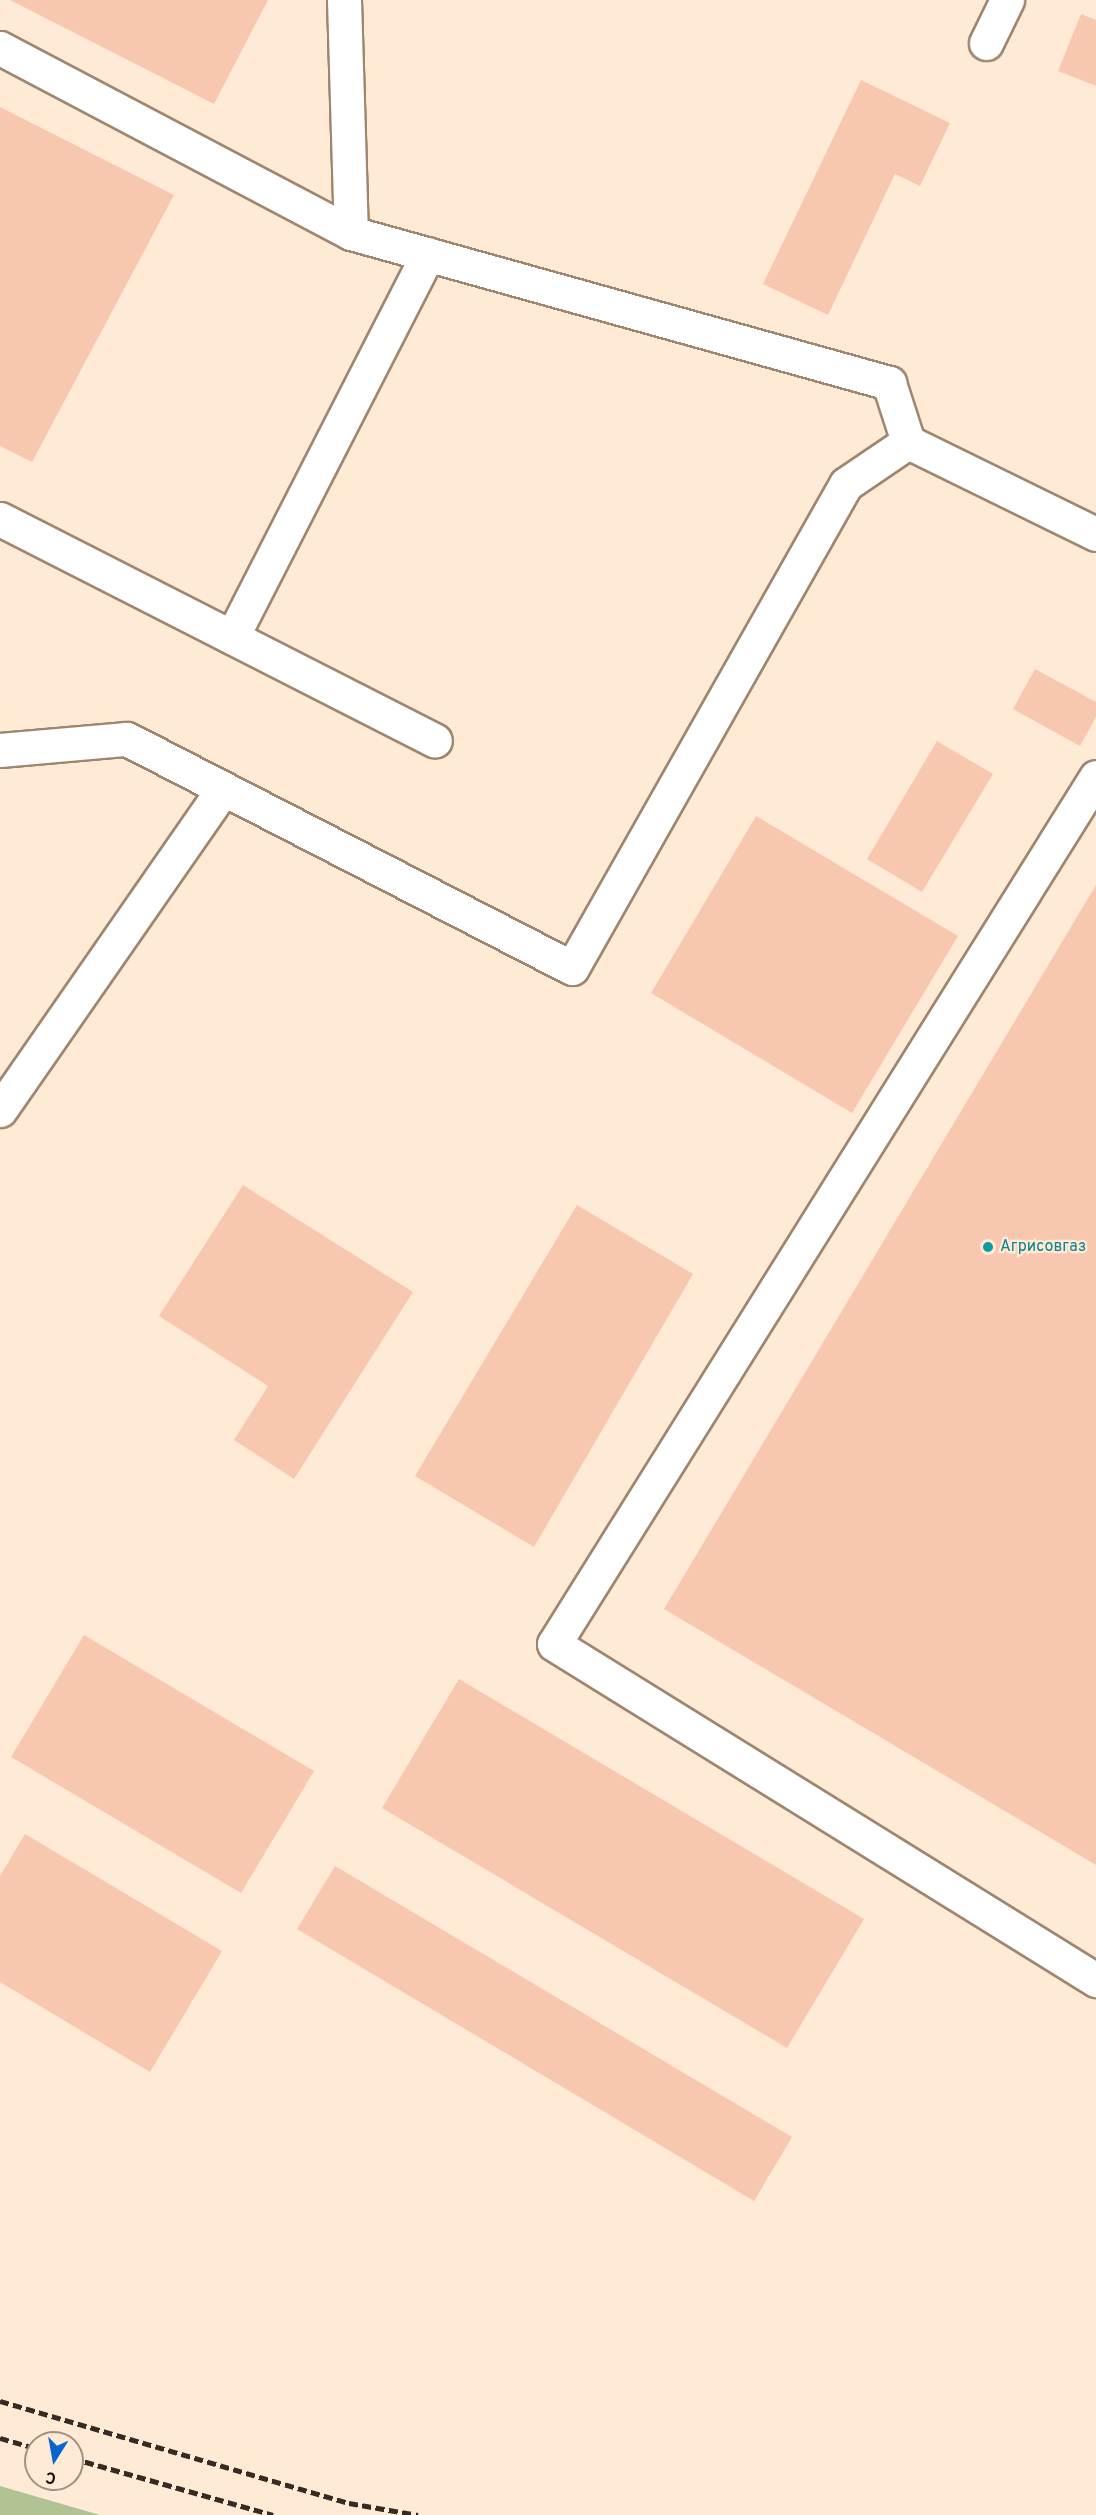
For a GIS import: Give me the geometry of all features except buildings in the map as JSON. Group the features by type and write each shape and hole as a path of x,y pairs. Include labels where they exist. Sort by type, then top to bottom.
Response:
{"street":[{"path":"344,0 351,233"},
{"path":"986,43 1007,0"},
{"path":"0,48 351,233 889,383 909,442 1096,534"},
{"path":"232,637 428,254"},
{"path":"0,750 126,739 572,968 846,484 909,442"},
{"path":"0,519 435,741"},
{"path":"1096,778 554,1644 1096,1980"},
{"path":"0,1110 222,790"}],"green space":[{"path":"0,2486 100,2515 0,2515"}],"railway":[{"path":"0,2401 349,2503 418,2515"},
{"path":"0,2438 24,2445"},
{"path":"84,2461 273,2515"}],"place":[{"name":"Агрисовгаз","path":"988,1247"}]}
